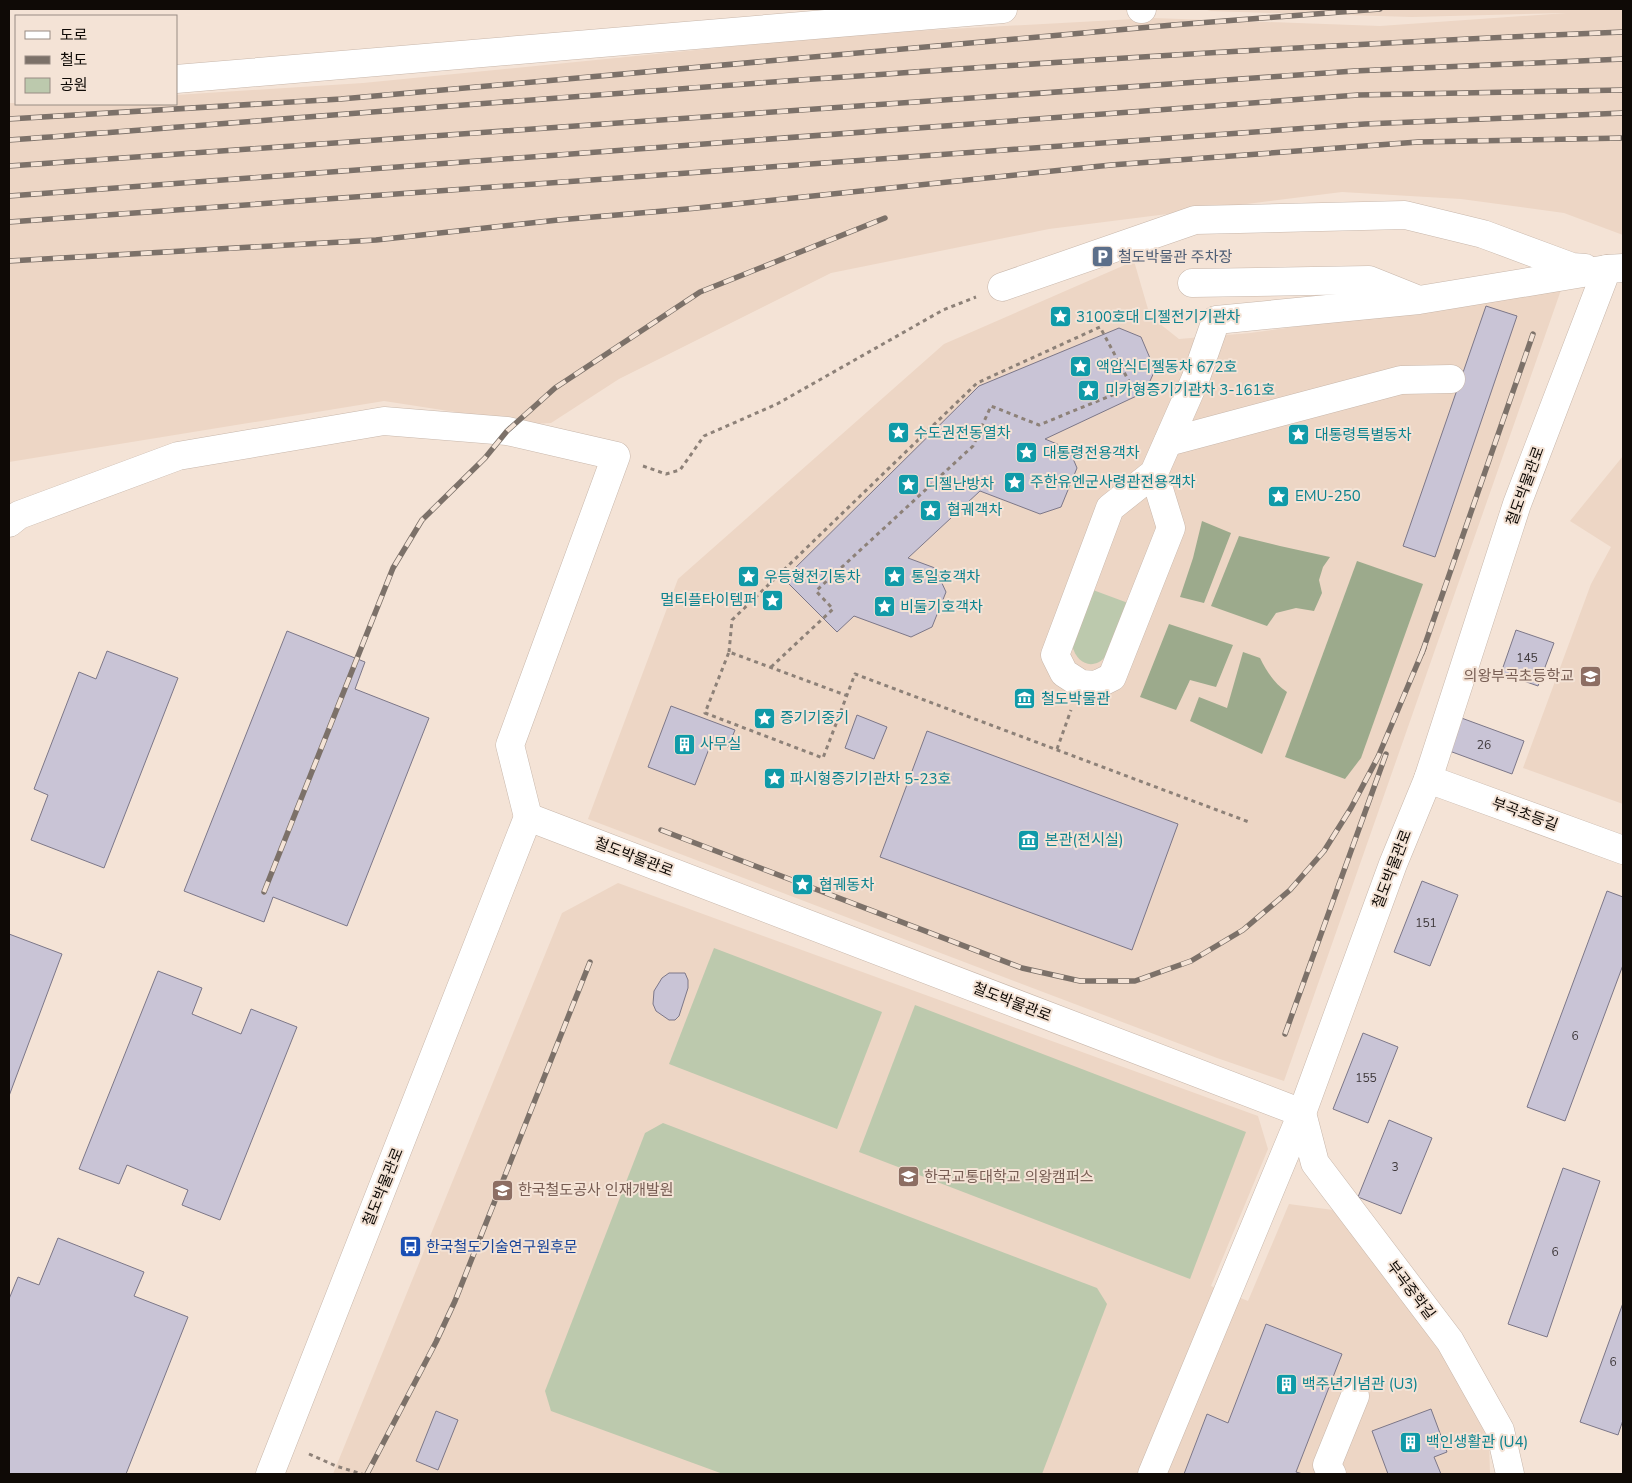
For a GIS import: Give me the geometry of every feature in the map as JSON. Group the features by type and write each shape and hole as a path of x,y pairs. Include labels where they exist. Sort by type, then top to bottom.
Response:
{"street":[{"path":"178,79 1003,9"},
{"path":"1002,287 1196,220 1405,215 1483,234 1572,267 1615,268"},
{"path":"1154,473 1171,528 1112,677 1096,685 1081,684 1064,673 1055,655 1110,508 1154,473 1195,380 1216,320 1419,300 1615,268"},
{"name":"철도박물관로","path":"270,1474 528,817 1302,1113 1393,864 1428,779 1517,504 1615,268"},
{"path":"1192,283 1369,280 1419,300"},
{"path":"1168,442 1402,380 1451,379"},
{"path":"9,523 19,515 178,456 384,421 507,432 616,456 510,745 528,817"},
{"name":"부곡초등길","path":"1428,779 1623,850"},
{"path":"1152,1474 1302,1113"},
{"name":"부곡중학길","path":"1302,1113 1314,1163 1455,1349 1500,1430 1510,1474"},
{"path":"1328,1471 1355,1396"}],"path":[{"path":"616,456 666,474 680,470 704,436 777,404 943,310 1002,287"},
{"path":"1132,388 1100,326 977,383 732,620 728,652 705,712 823,758 855,674 1249,822"},
{"path":"771,668 833,609 816,591 973,446 991,406 1039,426 1132,388 1195,380"},
{"path":"728,652 848,696"},
{"path":"1057,749 1081,684"},
{"path":"282,1442 336,1466 362,1474"}],"shaded area":[{"path":"1215,9 1623,9 1623,235 1564,213 1461,199 1342,192 1049,229 831,273 619,379 551,423 533,424 384,401 9,462 9,103 15,103 15,105 178,105 178,95 363,83 858,34 1153,18 1380,26 1566,13 1412,17 1207,11"},
{"name":"철도박물관","path":"1134,261 1150,316 1179,339 1250,333 1561,290 1284,1081 1217,1058 588,819 678,579 944,344"},
{"name":"의왕부곡초등학교","path":"1623,456 1623,804 1523,768 1591,584 1611,547 1570,521"},
{"name":"한국교통대학교 의왕캠퍼스","path":"618,883 1258,1116 1268,1149 1211,1286 1248,1301 1289,1204 1333,1210 1440,1350 1489,1440 1490,1474 333,1474 562,913"}],"green space":[{"path":"1202,521 1231,533 1204,603 1180,597 1193,558"},
{"path":"1239,536 1330,557 1323,567 1319,580 1322,593 1314,611 1296,608 1276,613 1267,626 1211,606"},
{"path":"1357,561 1423,584 1361,758 1345,779 1285,757"},
{"path":"1093,590 1128,603 1107,655 1097,663 1086,664 1074,652 1072,645"},
{"path":"1169,624 1233,645 1216,687 1190,680 1176,710 1140,697"},
{"path":"1243,652 1260,658 1271,677 1287,692 1262,754 1190,721 1199,697 1227,708"},
{"path":"714,948 882,1012 837,1129 669,1064"},
{"path":"915,1005 1246,1132 1190,1279 859,1152"},
{"path":"663,1123 1097,1288 1107,1304 1042,1474 723,1474 551,1411 545,1391 645,1133"}],"building":[{"path":"1486,306 1517,316 1435,557 1403,546"},
{"path":"1119,328 1141,337 1155,370 1145,392 1045,439 1069,449 1077,468 1061,507 1040,514 980,491 908,558 935,568 946,592 932,627 911,637 854,616 837,632 784,579 979,386"},
{"path":"1516,630 1554,643 1538,686 1501,673"},
{"path":"287,631 365,662 355,689 429,718 347,926 273,897 264,922 184,891"},
{"path":"107,651 178,678 104,868 31,840 48,795 34,789 79,672 96,679"},
{"name":"사무실","path":"671,706 735,730 728,747 712,741 695,785 648,767"},
{"path":"857,715 887,727 874,759 845,748"},
{"path":"1456,716 1524,741 1512,774 1444,749"},
{"name":"본관(전시실)","path":"927,731 1178,824 1132,950 880,857"},
{"path":"1422,881 1458,895 1430,966 1394,952"},
{"path":"1607,891 1623,897 1623,965 1565,1121 1527,1107"},
{"path":"9,934 62,954 9,1096"},
{"path":"158,971 202,988 192,1014 241,1034 251,1009 297,1027 220,1220 182,1205 188,1190 127,1165 119,1184 79,1169"},
{"path":"669,973 685,973 688,980 688,988 679,1016 675,1020 669,1020 656,1011 653,1004 654,991 662,978"},
{"path":"1363,1033 1398,1047 1368,1123 1333,1109"},
{"path":"1389,1120 1432,1138 1401,1214 1358,1197"},
{"path":"1563,1168 1600,1181 1547,1337 1508,1324"},
{"path":"58,1238 144,1272 134,1296 188,1317 126,1474 9,1474 9,1299 18,1277 39,1285"},
{"path":"1623,1303 1623,1420 1618,1435 1580,1422"},
{"name":"백주년기념관 (U3)","path":"1266,1324 1342,1354 1296,1472 1303,1474 1184,1474 1207,1414 1228,1423"},
{"name":"백인생활관 (U4)","path":"1431,1409 1447,1452 1434,1457 1441,1474 1388,1474 1372,1431"},
{"path":"436,1411 458,1420 438,1470 416,1461"}],"railway":[{"path":"9,119 341,99 1173,25 1380,9"},
{"path":"9,140 1017,65 1219,52 1623,32"},
{"path":"9,166 1354,71 1623,59"},
{"path":"9,196 1358,95 1623,90"},
{"path":"9,222 1365,124 1623,113"},
{"path":"9,261 376,240 1111,165 1418,142 1623,138"},
{"path":"264,892 393,568 422,520 485,458 507,431 555,388 700,292 885,218"},
{"path":"1422,653 1533,334"},
{"path":"661,830 1022,968 1080,981 1135,981 1191,961 1243,930 1290,890 1324,851 1351,808 1378,757 1424,648"},
{"path":"1285,1034 1386,754"},
{"path":"367,1474 436,1342 455,1301 590,962"}],"place":[{"name":"철도박물관 주차장","path":"1102,257"},
{"name":"3100호대 디젤전기기관차","path":"1060,317"},
{"name":"액압식디젤동차 672호","path":"1080,367"},
{"name":"미카형증기기관차 3-161호","path":"1089,390"},
{"name":"수도권전동열차","path":"898,433"},
{"name":"대통령특별동차","path":"1299,435"},
{"name":"대통령전용객차","path":"1027,453"},
{"name":"주한유엔군사령관전용객차","path":"1014,482"},
{"name":"디젤난방차","path":"909,484"},
{"name":"EMU-250","path":"1279,496"},
{"name":"협궤객차","path":"931,510"},
{"name":"우등형전기동차","path":"748,577"},
{"name":"통일호객차","path":"895,577"},
{"name":"멀티플타이템퍼","path":"773,600"},
{"name":"비둘기호객차","path":"884,607"},
{"name":"의왕부곡초등학교","path":"1590,676"},
{"name":"철도박물관","path":"1025,699"},
{"name":"증기기중기","path":"764,718"},
{"name":"사무실","path":"684,744"},
{"name":"파시형증기기관차 5-23호","path":"774,779"},
{"name":"본관(전시실)","path":"1029,840"},
{"name":"협궤동차","path":"803,885"},
{"name":"한국교통대학교 의왕캠퍼스","path":"908,1177"},
{"name":"한국철도공사 인재개발원","path":"502,1190"},
{"name":"한국철도기술연구원후문","path":"410,1247"},
{"name":"백주년기념관 (U3)","path":"1286,1384"},
{"name":"백인생활관 (U4)","path":"1410,1442"}]}
